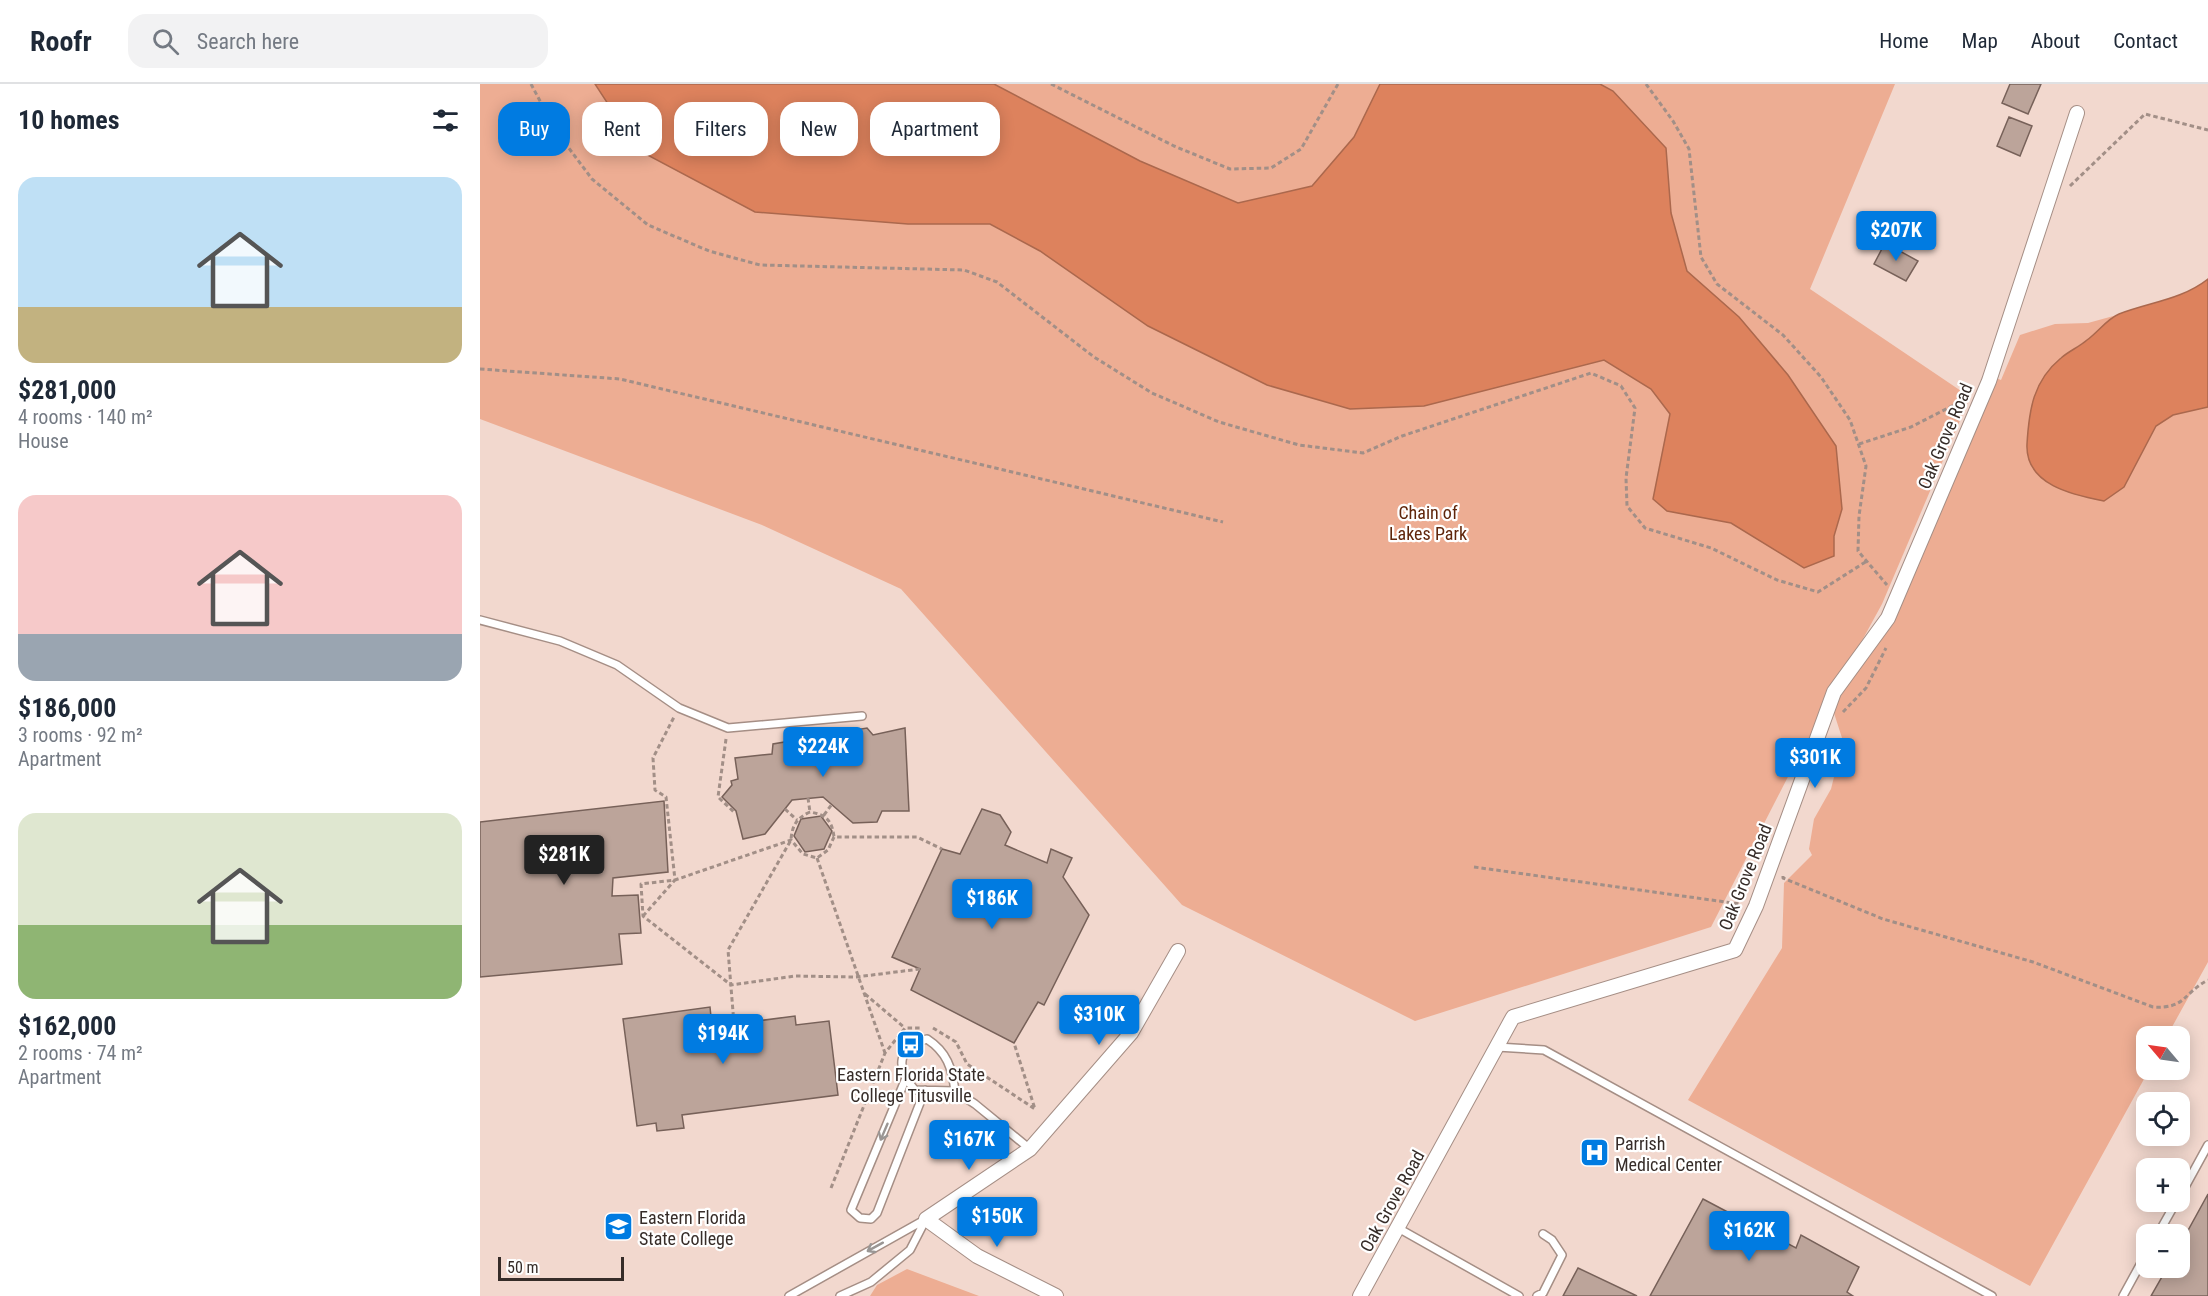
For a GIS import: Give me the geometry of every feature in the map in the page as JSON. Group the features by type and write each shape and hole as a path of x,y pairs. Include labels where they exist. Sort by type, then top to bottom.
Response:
{"street":[{"name":"Oak Grove Road","path":"1360,1296 1513,1017 1735,950 1756,906 1834,692 1888,618 1895,595 1989,381 2077,113"},
{"path":"1056,1296 977,1256 926,1219 1030,1149 1131,1033 1178,951"}],"lane":[{"path":"480,620 560,641 617,665 679,708 728,728 862,716"},
{"path":"955,1091 946,1056 927,1039 915,1042 904,1053 900,1064 915,1090 955,1091 975,1104 1030,1149"},
{"path":"1497,1047 1544,1050 1992,1296"},
{"path":"906,1078 851,1210 860,1218 871,1219 877,1213 925,1090"},
{"path":"2190,1178 2208,1145"},
{"path":"789,1296 926,1219"},
{"path":"840,1296 871,1282 910,1250 926,1219"},
{"path":"1398,1228 1519,1296"},
{"path":"1537,1296 1543,1293 1562,1255 1552,1240 1543,1234"},
{"path":"2123,1296 2136,1272"}],"path":[{"path":"531,84 556,131 592,179 648,225 709,251 760,265 964,270 997,282 1094,357 1152,393 1219,422 1299,446 1363,453 1401,436 1591,373 1621,386 1635,408 1626,478 1627,506 1645,528 1711,548 1777,580 1818,592 1867,561"},
{"path":"1051,84 1174,146 1230,169 1271,168 1301,149 1338,84"},
{"path":"1646,84 1673,121 1689,149 1701,257 1717,284 1783,335 1821,377 1851,420 1866,466 1859,516 1858,551 1895,595"},
{"path":"2063,193 2145,114 2208,130"},
{"path":"480,369 621,380 1223,522"},
{"path":"1859,444 1911,427 1952,406 1974,415"},
{"path":"1842,714 1866,688 1890,640"},
{"path":"643,916 675,880 666,797 655,790 653,758 679,708"},
{"path":"728,728 718,797 735,813"},
{"path":"808,798 810,812"},
{"path":"825,815 832,804"},
{"path":"785,809 797,820"},
{"path":"734,1024 728,950 792,840 792,829 797,820 810,812 825,815 833,825 834,837 828,850 817,858"},
{"path":"834,837 916,837 942,849"},
{"path":"792,840 675,880 641,884 643,916 731,985 795,976 858,977 920,969"},
{"path":"792,840 803,854 817,858"},
{"path":"817,858 885,1053"},
{"path":"1474,867 1756,906"},
{"path":"1786,867 1783,878 1837,902 1883,919 2033,962 2153,1007 2171,1008 2185,1001 2198,986 2208,980"},
{"path":"863,992 905,1028"}],"green space":[{"name":"Chain of Lakes Park","path":"480,84 1895,84 1810,289 1970,397 1882,604 1794,765 1711,927 1415,1021 1182,905 901,589 762,525 480,419"},
{"path":"2117,315 2087,340 2060,358 2124,487 2156,426 2173,415 2208,407 2208,962 2173,1026 2136,1026 2136,1080 2143,1080 2030,1286 1688,1100 1782,948 1784,883 1812,855 1809,849 1814,819 1831,789 1843,741 1833,710 1889,608 1988,375 2001,380 2020,335 2055,324 2088,323"},
{"path":"907,1269 979,1296 870,1296 877,1285"}],"shaded area":[{"path":"595,84 994,84 1140,161 1238,203 1312,186 1354,137 1380,84 1600,84 1613,91 1666,148 1671,213 1687,271 1739,317 1788,375 1836,446 1842,509 1834,536 1834,556 1804,568 1731,523 1667,511 1653,499 1670,414 1651,389 1604,360 1424,406 1350,409 1267,385 1148,326 1040,251 990,224 908,224 755,212 649,156 662,156 662,102 607,102"},
{"path":"2208,279 2208,407 2173,415 2156,426 2124,487 2104,501 2065,491 2042,478 2028,458 2027,444 2031,408 2044,376 2064,356 2081,345 2115,316 2187,292"}],"building":[{"path":"2010,84 2041,84 2028,114 2002,103"},
{"path":"2009,117 2032,126 2020,156 1997,146"},
{"path":"1885,243 1918,261 1906,281 1874,264"},
{"path":"867,728 873,735 905,728 909,811 882,811 877,822 853,823 823,797 792,800 765,834 743,839 736,811 722,797 732,785 731,781 738,779 735,758 772,754 773,744"},
{"path":"664,801 668,872 613,878 612,896 638,895 641,933 619,934 622,964 480,977 480,822"},
{"path":"982,809 1000,815 1011,832 1005,845 1047,863 1051,849 1072,858 1063,877 1089,915 1044,1005 1038,1002 1014,1043 911,990 920,969 892,957 942,849 960,854"},
{"path":"821,816 832,831 824,849 805,852 794,836 801,819"},
{"path":"710,1007 712,1027 795,1016 796,1025 829,1021 838,1095 682,1115 684,1128 657,1131 656,1123 637,1126 623,1019"},
{"path":"2208,1194 2208,1296 2151,1296 2161,1278 2190,1278 2190,1227"},
{"path":"1703,1199 1796,1248 1801,1235 1859,1267 1847,1292 1853,1296 1650,1296"},
{"path":"1578,1268 1637,1296 1563,1296"}],"place":[{"name":"Eastern Florida State College Titusville","path":"911,1045"},
{"name":"Parrish Medical Center","path":"1594,1153"},
{"name":"Eastern Florida State College","path":"618,1227"}]}
